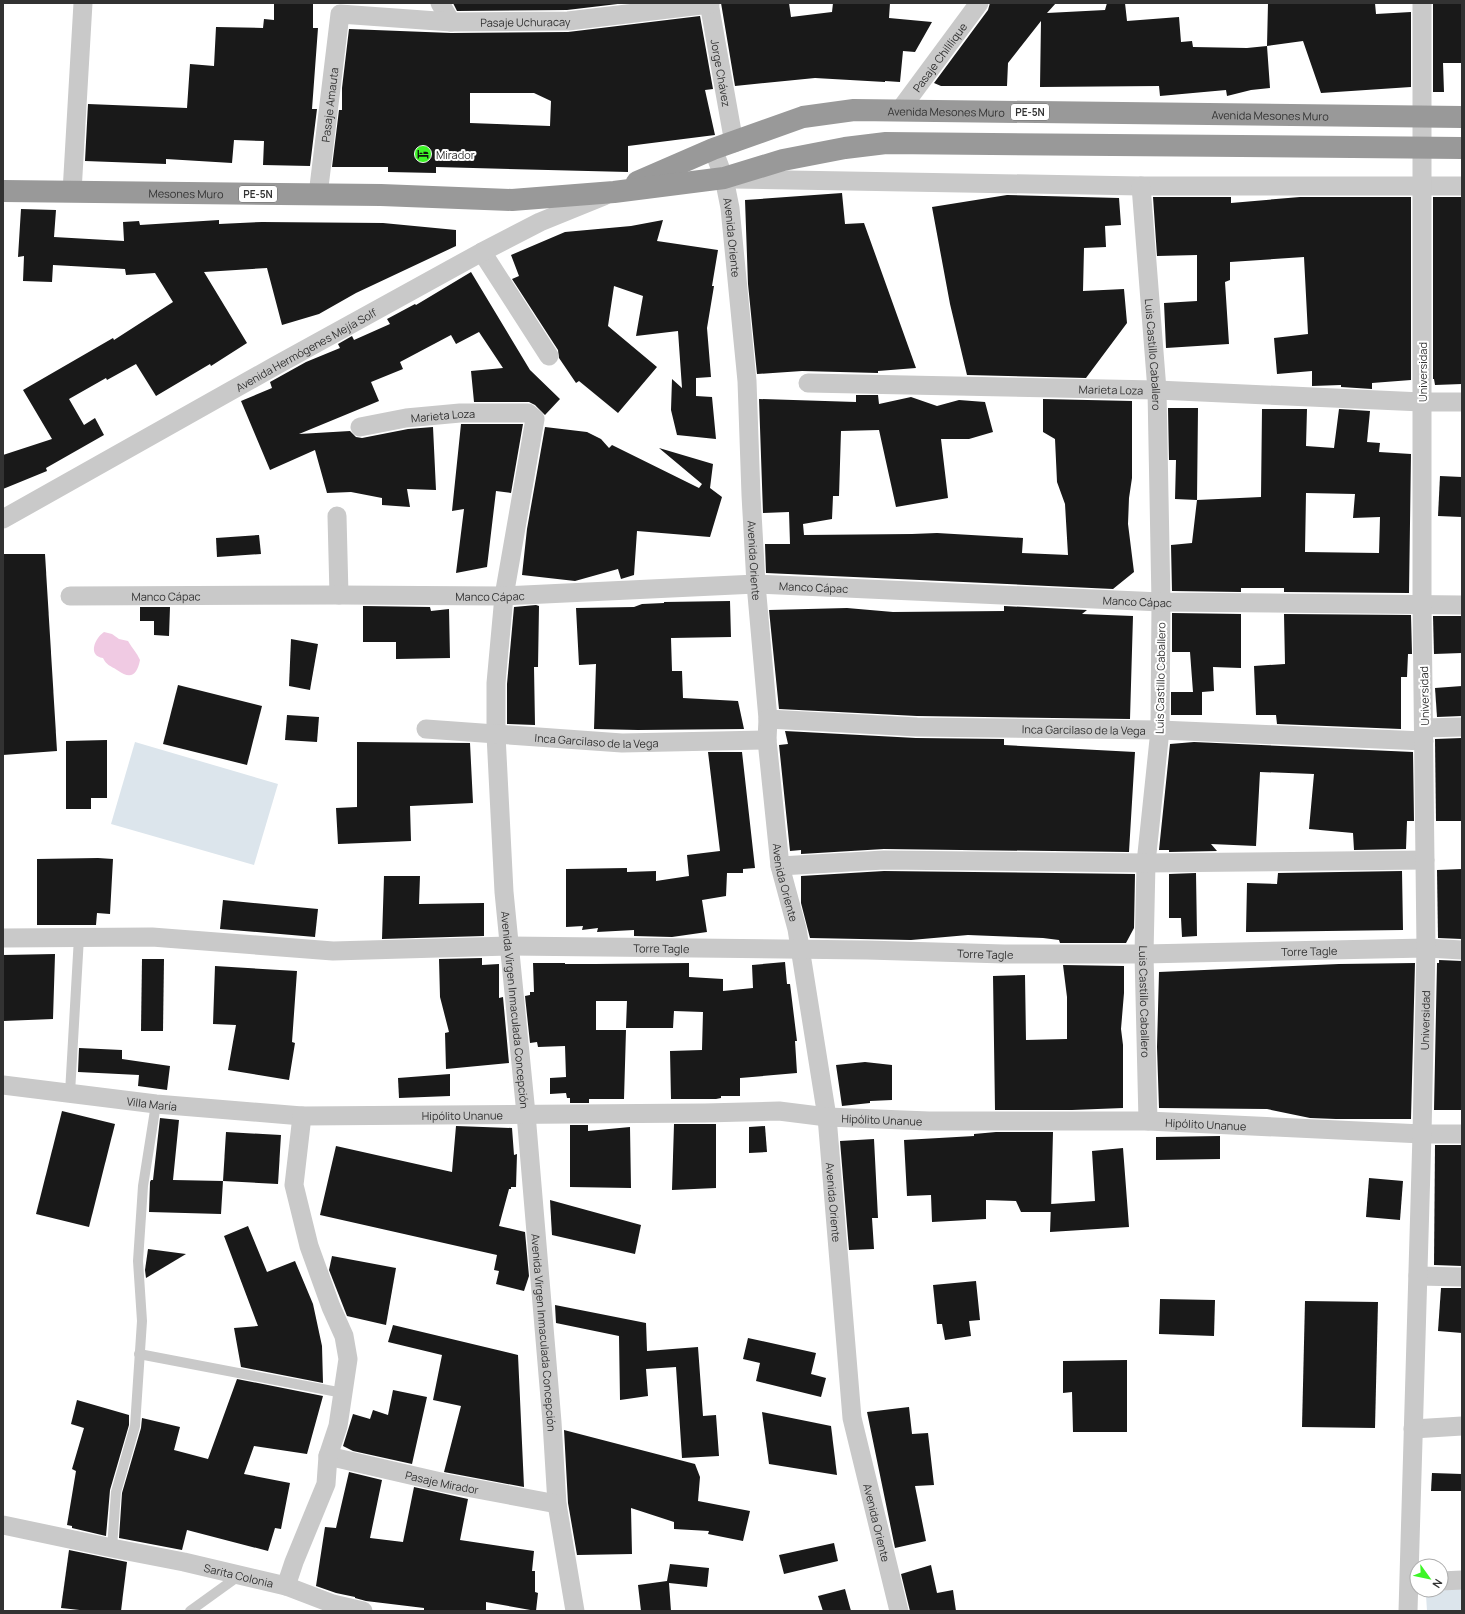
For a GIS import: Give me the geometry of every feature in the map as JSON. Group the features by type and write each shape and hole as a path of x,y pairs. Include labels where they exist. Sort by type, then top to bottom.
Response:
{"highway":[{"name":"Avenida Mesones Muro","path":"614,192 713,149 803,117 854,110 1462,117"},
{"name":"PE-5N","path":"614,192 724,178 783,160 845,148 886,143 1462,148"},
{"name":"Mesones Muro","path":"3,191 318,195 512,200 614,192"}],"street":[{"path":"72,192 83,3"},
{"path":"440,3 451,22"},
{"name":"Pasaje Uchuracay","path":"340,14 451,22 568,21 709,3"},
{"name":"Jorge Chávez","path":"709,3 734,142"},
{"name":"Pasaje Chililique","path":"900,110 979,3"},
{"name":"Universidad","path":"1412,1558 1413,1429 1426,948 1422,605 1422,3"},
{"name":"Pasaje Amauta","path":"318,195 340,14"},
{"name":"Avenida Oriente","path":"713,149 724,178 730,208 748,381 751,495 756,584 768,719 767,740 780,866 797,929 827,1117 852,1418 899,1611"},
{"path":"724,178 1141,186 1462,186"},
{"name":"Luis Castillo Caballero","path":"1141,186 1157,390 1161,602 1160,730 1146,863 1144,954 1148,1121"},
{"name":"Avenida Hermógenes Mejía Solf","path":"3,519 275,366 482,252 540,222 614,192"},
{"path":"482,252 549,356"},
{"name":"Marieta Loza","path":"808,383 1157,390 1422,402 1462,402"},
{"name":"Marieta Loza","path":"360,427 406,418 460,413 528,413"},
{"name":"Avenida Virgen Inmaculada Concepción","path":"528,413 535,419 504,596 496,683 496,735 504,892 526,1114 552,1422 557,1504 575,1611"},
{"path":"337,516 339,595"},
{"name":"Manco Cápac","path":"70,596 504,596 756,584 1161,602 1462,605"},
{"name":"Inca Garcilaso de la Vega","path":"768,719 917,726 1424,735 1462,727"},
{"name":"Inca Garcilaso de la Vega","path":"426,729 622,743 767,740"},
{"path":"780,866 884,860 1146,863 1425,860"},
{"name":"Torre Tagle","path":"3,938 152,937 334,952 509,946 867,950 1004,954 1144,954 1426,948 1462,950"},
{"name":"Villa María","path":"3,1085 156,1104 302,1116"},
{"name":"Hipólito Unanue","path":"302,1116 705,1113 779,1111 827,1117 930,1121 1148,1121 1422,1134 1462,1134"},
{"path":"286,1586 294,1562 326,1484 328,1456 338,1426 348,1359 344,1336 331,1307 309,1246 294,1185 302,1116"},
{"path":"1418,1276 1462,1277"},
{"path":"1413,1429 1462,1426"},
{"name":"Pasaje Mirador","path":"328,1456 445,1483 557,1504"},
{"name":"Sarita Colonia","path":"3,1524 184,1562 286,1586 334,1604 363,1611"},
{"path":"1449,1581 1462,1580"},
{"name":"Universidad","path":"1408,1611 1410,1598"}],"lane":[{"path":"70,1093 79,938"},
{"path":"112,1548 116,1492 135,1426 142,1321 138,1261 142,1186 156,1104"},
{"path":"139,1354 343,1393"},
{"path":"190,1611 240,1575"}],"shaded area":[{"path":"104,632 112,634 119,639 128,641 140,660 137,669 133,674 126,675 122,673 107,664 103,658 98,657 95,654 95,643"},
{"path":"135,742 278,784 254,865 111,824"},
{"path":"1462,1587 1462,1611 1427,1611 1426,1598 1449,1598 1449,1588"}],"building":[{"path":"274,3 313,3 313,28 318,28 312,109 317,109 310,166 263,165 264,141 234,140 232,163 166,159 166,164 85,161 88,104 187,108 190,64 214,66 216,27 263,28 264,19 274,20"},
{"path":"453,3 626,3 567,10 457,11"},
{"path":"721,3 789,3 791,17 832,12 833,3 890,3 889,18 932,22 915,52 903,51 900,82 815,78 735,86"},
{"path":"990,3 1056,3 1047,13 1105,10 1107,3 1125,3 1127,21 1179,17 1181,42 1192,41 1193,47 1247,48 1267,46 1270,88 1251,90 1227,96 1226,90 1160,96 1159,86 1040,87 1041,21 1008,63 1007,86 941,86 934,83 988,10"},
{"path":"1268,3 1375,3 1376,14 1411,12 1411,87 1321,93 1303,41 1267,46"},
{"path":"1433,3 1462,3 1462,63 1443,63 1444,92 1433,92"},
{"path":"700,16 713,89 705,90 715,135 628,146 628,172 436,167 436,173 388,172 388,167 332,167 339,110 342,110 342,88 349,29 451,33 568,32","holes":["470,93 534,93 551,101 550,126 470,123"]},
{"path":"842,193 845,224 864,223 916,368 878,371 878,373 802,371 757,374 748,284 745,200"},
{"path":"1007,195 1119,198 1121,225 1105,226 1106,247 1084,248 1083,291 1124,289 1127,323 1086,378 967,375 950,304 932,207"},
{"path":"1153,197 1231,197 1231,203 1300,197 1411,197 1411,380 1372,383 1372,389 1341,387 1341,385 1312,386 1312,371 1277,374 1274,338 1308,334 1304,257 1230,262 1230,280 1225,282 1229,344 1166,348 1164,303 1197,301 1197,255 1157,256"},
{"path":"1433,197 1462,197 1462,384 1435,385 1433,379"},
{"path":"21,209 56,210 54,237 124,241 123,222 139,221 140,225 219,220 219,224 262,222 383,223 456,230 456,246 356,293 319,314 282,325 267,268 204,272 247,343 211,366 210,364 156,396 136,364 107,380 106,378 69,399 84,425 95,418 104,435 46,468 47,471 3,489 3,455 52,439 23,390 113,338 114,340 173,302 155,273 126,275 125,269 53,265 52,282 23,281 24,256 18,257"},
{"path":"663,220 657,241 718,250 707,328 711,377 696,378 696,396 712,397 716,439 677,435 671,410 672,379 682,388 678,331 636,336 643,296 614,286 608,326 657,367 618,413 579,381 576,383 559,358 558,350 512,279 519,276 511,255 565,232 631,226"},
{"path":"471,272 530,370 560,399 545,415 535,405 529,402 474,402 471,371 503,368 479,332 456,344 451,335 400,362 403,369 371,382 379,401 299,434 350,431 356,437 362,438 408,429 433,427 436,490 407,489 410,507 382,505 382,498 351,492 327,493 315,450 270,470 241,401 272,388 270,382 306,362 340,348 338,344 352,336 354,340 390,324 387,319 415,304 416,305"},
{"path":"856,395 878,395 879,404 911,397 937,406 959,400 985,402 993,432 969,439 941,439 948,498 896,507 879,430 841,431 839,496 833,496 832,519 803,524 804,535 937,533 1023,538 1022,553 1068,555 1065,504 1057,482 1055,439 1043,432 1043,399 1132,401 1132,478 1129,498 1128,524 1134,572 1113,589 766,573 765,544 790,544 789,512 763,513 759,399 856,402"},
{"path":"1168,408 1198,408 1197,500 1175,499 1176,460 1169,460"},
{"path":"1262,409 1307,409 1306,446 1334,448 1339,409 1370,411 1367,442 1380,443 1379,452 1411,454 1409,593 1284,592 1284,588 1241,588 1241,592 1172,591 1171,545 1192,543 1197,500 1261,497","holes":["1306,493 1355,494 1353,518 1380,517 1379,553 1305,552"]},
{"path":"461,424 523,424 511,493 496,491 487,567 456,573 464,509 452,511"},
{"path":"545,427 587,432 601,439 609,448 612,445 699,488 702,484 659,448 713,464 710,488 722,497 710,537 637,531 634,575 621,579 618,569 575,581 522,575 527,529"},
{"path":"1440,476 1462,477 1462,517 1438,516"},
{"path":"259,535 261,554 217,557 216,538"},
{"path":"3,554 45,554 57,751 3,755"},
{"path":"730,601 731,637 671,638 672,671 682,671 683,698 738,701 744,729 594,729 596,664 579,665 576,608 634,607 642,604 664,602"},
{"path":"363,606 430,607 431,611 449,609 450,658 396,659 396,642 363,642"},
{"path":"539,606 538,667 534,667 535,725 507,724 507,684 514,607"},
{"path":"1004,606 1087,610 1082,614 1133,616 1130,719 917,716 779,709 769,610 847,608 893,612 1004,611"},
{"path":"140,607 170,607 169,636 154,635 154,621 140,621"},
{"path":"1172,613 1241,614 1241,668 1213,667 1214,691 1202,692 1202,715 1171,715 1171,692 1193,692 1190,652 1172,652"},
{"path":"1284,614 1411,615 1412,654 1408,654 1407,677 1401,677 1401,729 1277,724 1276,715 1256,715 1254,666 1285,664"},
{"path":"1433,616 1462,616 1462,653 1434,654"},
{"path":"291,639 318,644 310,690 289,686"},
{"path":"178,685 262,706 247,765 163,744"},
{"path":"1462,686 1462,716 1437,717 1435,688"},
{"path":"287,715 319,717 317,742 285,740"},
{"path":"785,731 916,738 1004,739 1004,745 1135,752 1129,852 884,849 801,854 801,850 790,851 779,745 788,744"},
{"path":"1462,738 1462,821 1436,821 1435,739"},
{"path":"107,740 107,798 91,798 91,809 66,809 66,741"},
{"path":"357,742 470,743 473,803 410,806 411,841 338,844 336,808 357,807"},
{"path":"1194,742 1413,752 1414,821 1407,821 1406,849 1354,850 1353,833 1309,829 1314,774 1260,772 1256,846 1211,844 1217,851 1169,852 1169,850 1159,850 1170,744"},
{"path":"708,752 742,752 755,868 743,869 743,873 727,873 726,896 702,900 707,932 672,937 634,936 634,930 597,932 598,928 582,930 583,926 566,927 566,869 627,868 627,872 656,871 656,881 689,876 687,855 720,851"},
{"path":"37,859 113,859 110,914 97,913 96,925 37,925"},
{"path":"1462,869 1462,939 1438,938 1437,870"},
{"path":"884,871 1135,874 1134,928 1126,943 1060,943 1059,940 1043,938 968,935 911,940 810,938 801,903 801,876"},
{"path":"1402,871 1403,930 1246,932 1247,883 1277,884 1278,873"},
{"path":"1196,873 1197,936 1182,937 1181,918 1169,918 1169,874"},
{"path":"384,876 420,876 419,904 484,903 484,936 382,939"},
{"path":"223,900 318,909 315,937 220,929"},
{"path":"55,954 53,1019 3,1021 3,955"},
{"path":"482,958 482,965 499,964 499,998 503,997 509,1063 446,1069 445,1033 449,1032 440,997 439,959"},
{"path":"142,959 164,959 163,1031 141,1031"},
{"path":"1439,960 1462,961 1462,1110 1434,1110 1437,963 1439,963"},
{"path":"785,962 787,984 790,984 797,1041 795,1041 797,1073 740,1078 740,1096 721,1096 721,1098 716,1099 671,1099 670,1051 702,1050 703,1012 674,1011 673,1028 626,1028 627,1001 596,1001 596,1030 626,1030 624,1099 589,1099 589,1103 570,1103 570,1098 567,1098 566,1093 550,1094 550,1078 566,1077 565,1046 538,1047 537,1042 530,1043 525,996 530,995 530,992 534,992 533,963 689,963 689,977 723,979 723,991 753,988 752,965"},
{"path":"1415,963 1411,1119 1310,1118 1267,1109 1159,1108 1157,1047 1159,972 1339,964"},
{"path":"1063,965 1124,966 1124,993 1121,1029 1123,1045 1123,1108 1072,1110 995,1110 993,976 1025,975 1026,1040 1067,1039 1067,997"},
{"path":"215,966 297,971 292,1042 295,1043 289,1080 228,1070 236,1025 213,1024"},
{"path":"79,1048 122,1050 122,1059 170,1066 167,1090 138,1086 139,1075 78,1072"},
{"path":"865,1062 892,1065 892,1100 870,1101 870,1103 842,1106 836,1065"},
{"path":"450,1074 450,1096 399,1098 398,1078"},
{"path":"62,1111 115,1124 89,1227 36,1214"},
{"path":"160,1118 179,1120 173,1180 223,1181 221,1214 149,1212 150,1182 153,1180"},
{"path":"674,1124 716,1124 716,1188 672,1190"},
{"path":"570,1125 588,1125 588,1131 630,1127 631,1188 570,1187"},
{"path":"456,1126 512,1128 514,1155 517,1154 516,1187 511,1187 511,1189 509,1189 499,1226 525,1232 529,1276 524,1291 496,1284 499,1271 494,1270 497,1255 320,1215 336,1146 452,1172"},
{"path":"765,1126 767,1152 749,1153 749,1127"},
{"path":"226,1132 281,1135 278,1184 223,1181"},
{"path":"996,1132 1053,1132 1051,1212 1021,1212 1016,1201 986,1200 986,1219 932,1222 931,1195 907,1196 904,1140 974,1136 974,1134"},
{"path":"1220,1136 1220,1159 1156,1160 1156,1137"},
{"path":"874,1139 878,1218 872,1218 874,1249 849,1250 840,1141"},
{"path":"1435,1145 1462,1145 1462,1266 1434,1265"},
{"path":"1123,1148 1129,1227 1050,1232 1051,1204 1095,1201 1092,1151"},
{"path":"1369,1178 1403,1181 1400,1220 1366,1217"},
{"path":"550,1200 641,1225 635,1254 552,1235"},
{"path":"248,1226 267,1272 295,1261 313,1304 322,1346 323,1383 241,1367 234,1328 258,1326 224,1236"},
{"path":"148,1249 186,1254 146,1278 145,1270"},
{"path":"332,1256 396,1268 386,1325 347,1316 329,1270"},
{"path":"976,1281 980,1320 969,1321 971,1336 945,1340 942,1324 937,1324 933,1285"},
{"path":"1441,1288 1462,1288 1462,1333 1438,1331"},
{"path":"1160,1299 1215,1300 1214,1336 1159,1334"},
{"path":"1305,1301 1378,1302 1375,1428 1302,1427"},
{"path":"555,1305 646,1323 647,1351 698,1347 703,1416 716,1415 719,1456 682,1458 676,1367 646,1369 648,1396 620,1400 619,1336 556,1323"},
{"path":"393,1325 518,1355 524,1487 444,1472 461,1406 433,1400 442,1355 388,1342"},
{"path":"748,1338 816,1353 811,1374 826,1378 821,1397 756,1381 760,1363 743,1359"},
{"path":"1127,1360 1127,1432 1073,1432 1072,1392 1063,1393 1063,1361"},
{"path":"237,1379 323,1396 307,1454 254,1446 244,1474 290,1483 281,1529 275,1528 268,1551 187,1530 182,1550 119,1538 122,1493 141,1428 142,1418 180,1427 174,1450 208,1459"},
{"path":"393,1390 427,1397 412,1464 353,1451 343,1446 353,1414 370,1419 373,1410 388,1415"},
{"path":"77,1400 129,1415 129,1425 110,1490 106,1536 72,1528 72,1526 67,1525 76,1471 72,1469 84,1428 71,1424"},
{"path":"909,1407 912,1434 928,1433 934,1485 915,1486 926,1541 895,1548 867,1412"},
{"path":"762,1412 831,1426 837,1475 769,1464"},
{"path":"564,1430 695,1464 700,1477 698,1501 750,1511 743,1541 708,1534 709,1531 674,1529 674,1522 631,1508 632,1554 577,1555 568,1503"},
{"path":"349,1472 382,1480 370,1538 403,1542 414,1487 468,1499 460,1540 534,1551 532,1571 535,1571 535,1592 538,1593 536,1611 486,1602 486,1611 424,1611 424,1608 366,1601 316,1586 325,1527 336,1528"},
{"path":"1432,1473 1462,1474 1462,1491 1431,1491"},
{"path":"834,1543 838,1561 784,1574 779,1555"},
{"path":"69,1550 127,1562 121,1611 89,1611 61,1608"},
{"path":"670,1564 709,1568 707,1587 669,1583 671,1611 641,1611 638,1585 667,1581"},
{"path":"931,1565 937,1593 953,1590 956,1611 910,1611 901,1574"},
{"path":"845,1589 851,1611 823,1611 818,1596"}],"place":[{"name":"Mirador","path":"423,154"}]}
